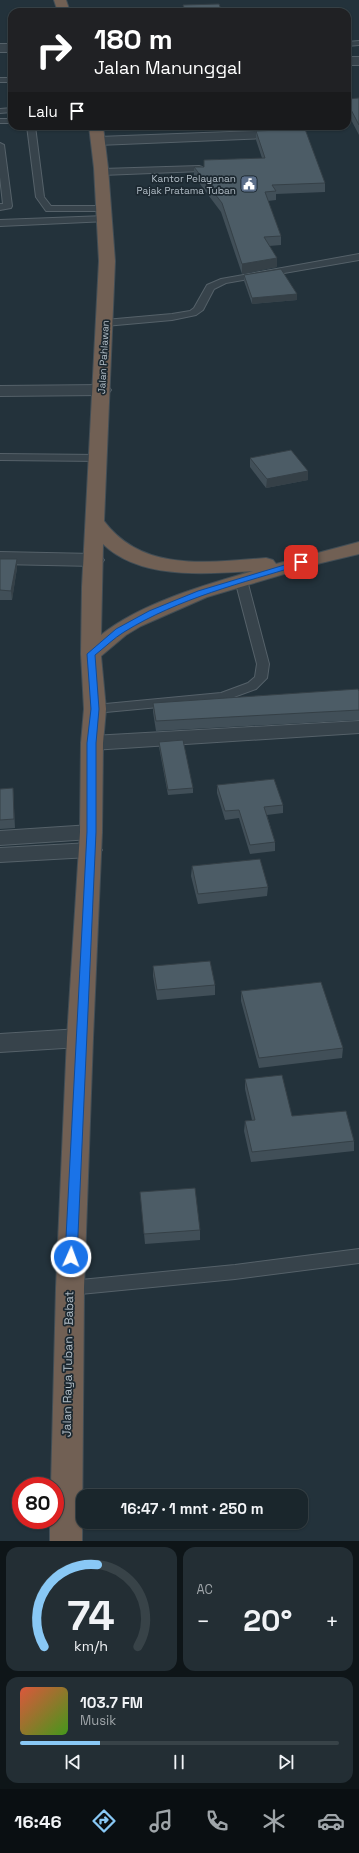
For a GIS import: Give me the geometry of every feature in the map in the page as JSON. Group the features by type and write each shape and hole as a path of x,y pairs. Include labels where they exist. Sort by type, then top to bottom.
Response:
{"highway":[{"name":"Jalan Pahlawan","path":"92,587 107,261 102,172 97,134"},
{"path":"96,523 114,544 136,556 161,564 184,566 227,566 280,563 316,558"},
{"path":"91,654 119,631 152,613 200,592 316,558 359,548"},
{"name":"Jalan Raya Tuban - Babat","path":"66,1541 70,1288 80,1038 91,841 92,743 95,709 91,654 92,587"}],"street":[{"path":"97,134 286,134"},
{"path":"0,391 102,390"},
{"path":"0,558 94,560"},
{"path":"92,743 359,727"},
{"path":"0,838 91,841"},
{"path":"0,855 91,841"},
{"path":"0,1043 80,1038"}],"lane":[{"path":"32,130 40,197 49,209 105,214"},
{"path":"0,145 8,206 0,207"},
{"path":"102,172 199,169"},
{"path":"0,223 105,214"},
{"path":"105,323 172,318 193,313 198,310 210,287 224,281 359,257"},
{"path":"0,457 99,458"},
{"path":"95,709 223,697 252,686 261,678 263,664 241,580"},
{"path":"70,1288 235,1272 359,1256"}],"building":[{"path":"219,4 220,8 184,8 183,5"},
{"path":"359,98 359,125 351,110 351,99"},
{"path":"305,130 325,183 272,185 276,191 265,192 281,236 264,237 277,258 242,264 222,203 194,167 204,167 204,160 265,158 256,131"},
{"path":"281,269 297,294 252,298 244,275"},
{"path":"291,450 308,471 267,479 250,458"},
{"path":"0,559 17,559 11,591 0,590"},
{"path":"358,689 359,710 156,721 153,703"},
{"path":"183,740 193,788 168,790 159,742"},
{"path":"274,779 283,805 264,807 275,842 250,845 239,810 225,811 217,785"},
{"path":"13,788 14,819 0,820 0,789"},
{"path":"260,859 268,887 198,894 192,866"},
{"path":"210,961 215,985 157,990 153,966"},
{"path":"321,982 343,1048 259,1058 241,991"},
{"path":"282,1075 292,1116 346,1111 354,1141 252,1152 245,1121 255,1120 245,1079"},
{"path":"195,1188 200,1230 144,1234 140,1192"}],"place":[{"name":"Kantor Pelayanan Pajak Pratama Tuban","path":"249,184"}],"route":[{"path":"71,1257 80,1038 91,832 92,743 95,709 91,654 119,631 152,613 200,592 301,562"}]}
